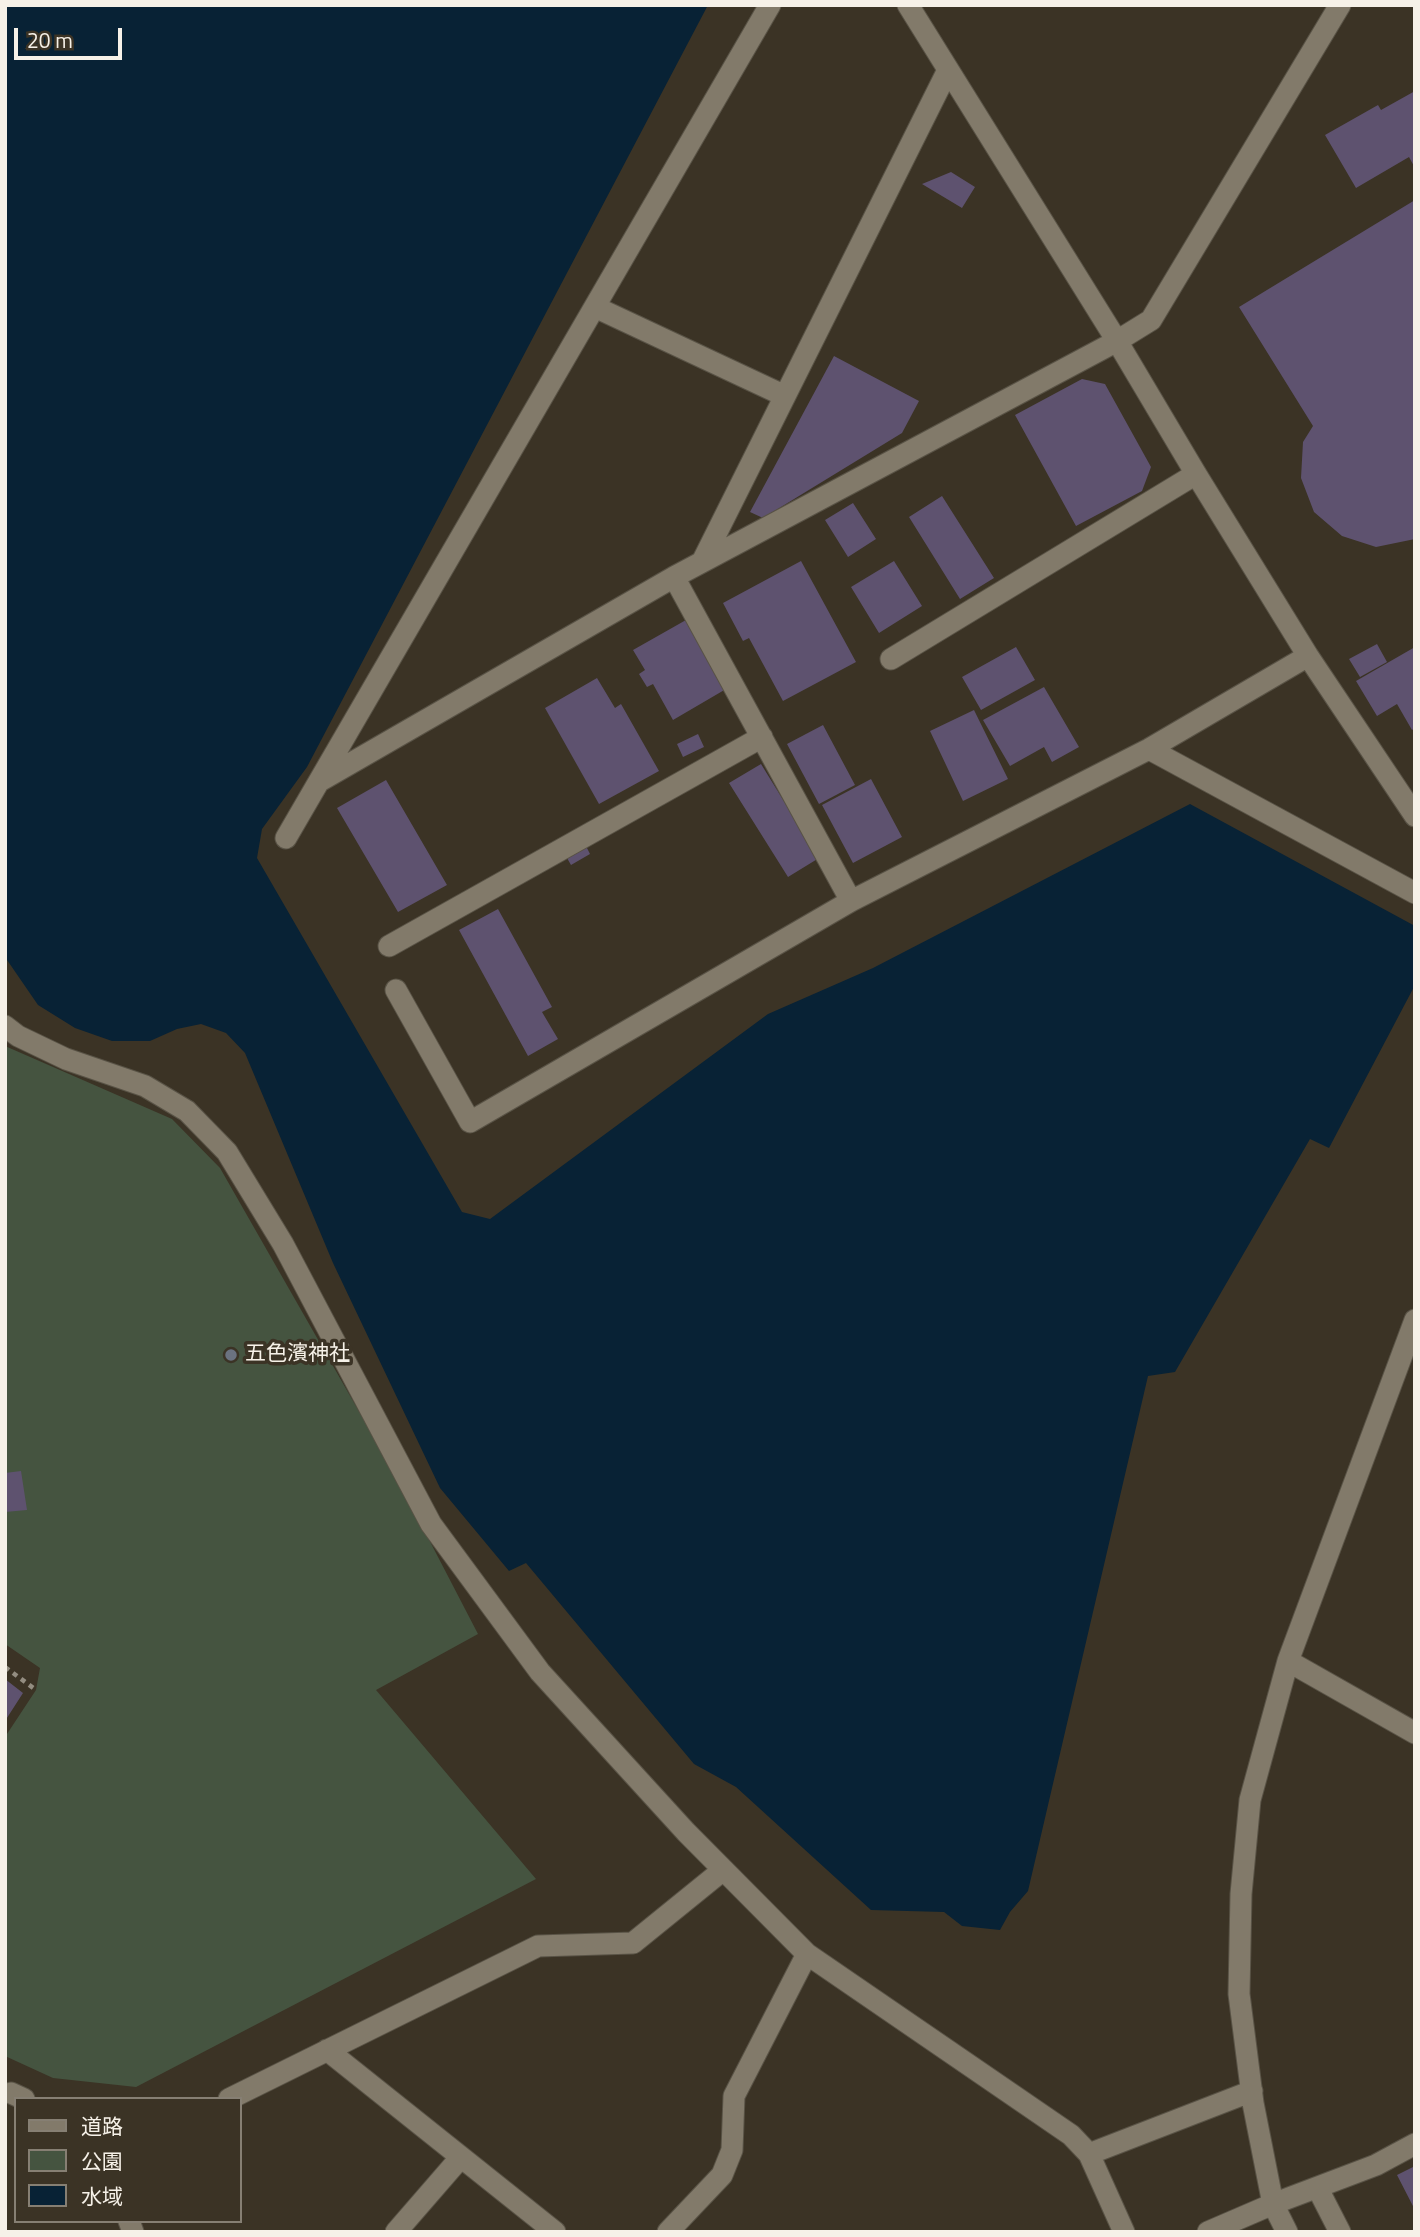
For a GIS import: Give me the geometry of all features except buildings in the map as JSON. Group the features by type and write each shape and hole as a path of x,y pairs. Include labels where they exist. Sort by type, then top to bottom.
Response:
{"street":[{"path":"286,838 770,5"},
{"path":"908,5 1117,341 1308,656 1415,816"},
{"path":"320,781 674,577 1117,341 1151,320 1340,5"},
{"path":"702,562 948,70"},
{"path":"595,307 785,397"},
{"path":"891,659 1196,474"},
{"path":"674,577 852,901"},
{"path":"396,990 470,1122 852,901 1149,748 1308,656"},
{"path":"388,946 762,737"},
{"path":"1149,748 1415,893"},
{"path":"5,1026 18,1036 66,1059 145,1086 187,1111 227,1152 283,1244 431,1524 540,1672 686,1832 807,1954 1071,2135 1089,2154 1124,2232"},
{"path":"1287,2232 1273,2204 1252,2091 1239,1994 1241,1894 1250,1800 1288,1661 1415,1320"},
{"path":"1288,1661 1415,1733"},
{"path":"233,2097 538,1946 633,1943 723,1870"},
{"path":"668,2232 722,2175 732,2150 734,2096 807,1954"},
{"path":"327,2050 555,2232"},
{"path":"1089,2154 1252,2091"},
{"path":"1209,2232 1238,2227 1273,2204 1376,2165 1415,2144"},
{"path":"396,2232 461,2157"},
{"path":"1318,2189 1340,2232"}],"path":[{"path":"5,1667 36,1690"}],"green space":[{"path":"5,1046 172,1119 220,1168 397,1478 478,1634 376,1690 536,1879 136,2087 53,2078 5,2056 5,1737 36,1690 40,1668 5,1644"}],"water":[{"path":"5,5 708,5 307,767 262,829 257,858 462,1212 490,1219 768,1014 873,968 1190,804 1415,926 1415,985 1329,1148 1310,1139 1175,1372 1148,1376 1028,1891 1010,1912 1000,1930 962,1926 944,1912 871,1910 736,1787 694,1764 526,1563 509,1571 440,1488 333,1263 245,1053 226,1033 201,1024 177,1029 150,1041 112,1041 75,1028 38,1005 5,957"}],"place":[{"name":"五色濱神社","path":"231,1355"}]}
